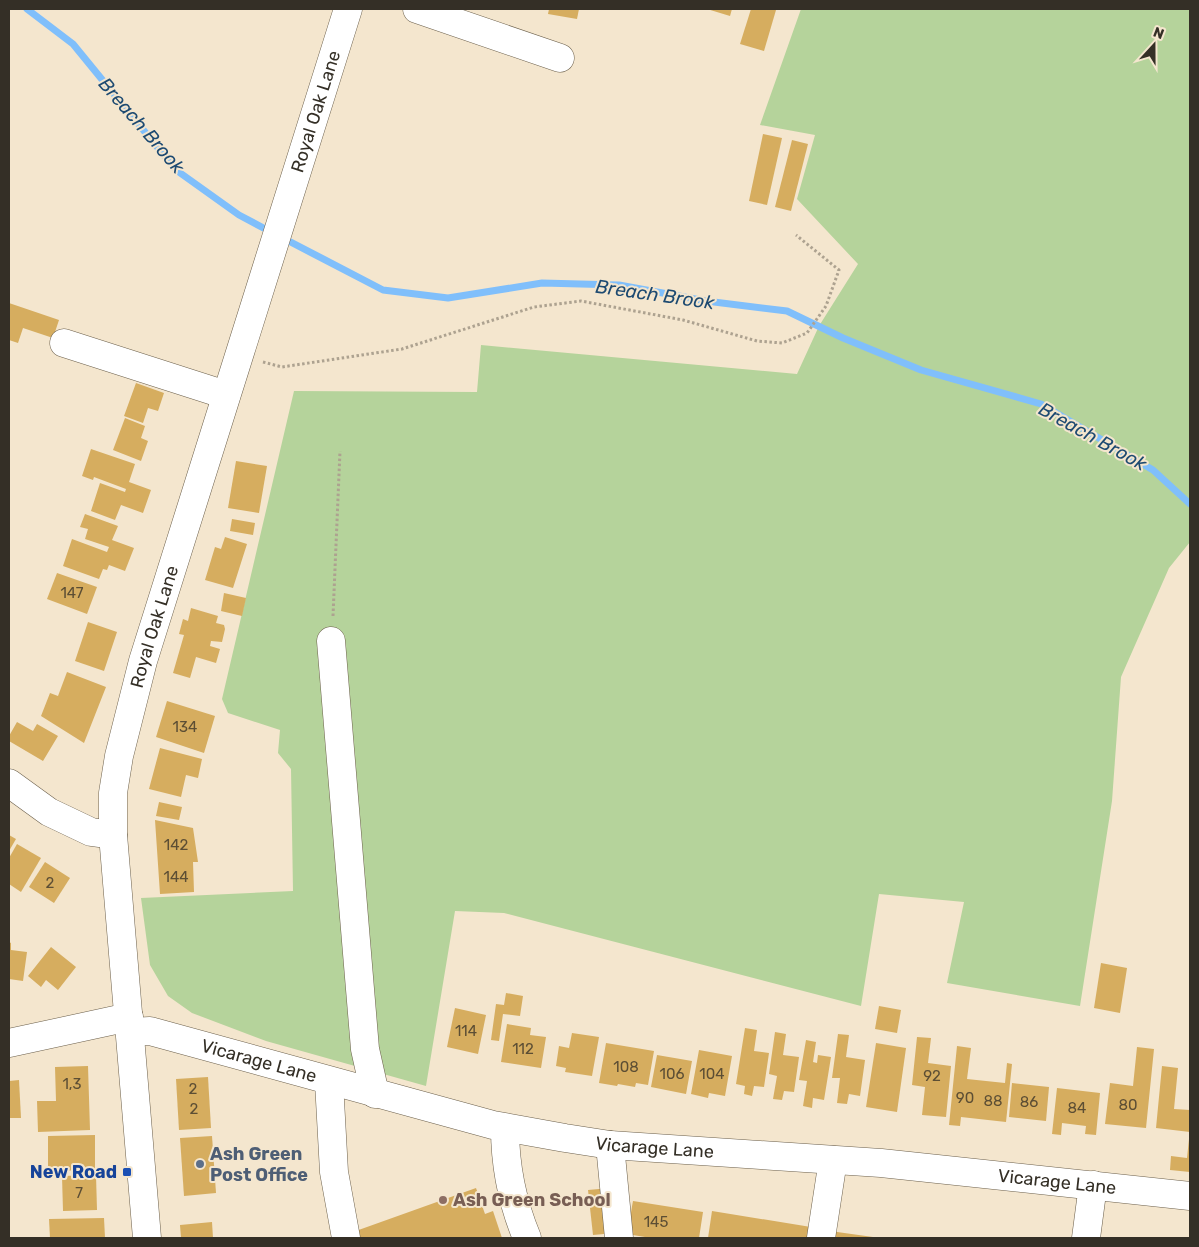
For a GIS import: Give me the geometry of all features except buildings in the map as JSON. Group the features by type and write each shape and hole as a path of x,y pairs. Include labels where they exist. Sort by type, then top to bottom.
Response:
{"street":[{"name":"Royal Oak Lane","path":"147,1238 113,835 113,793 128,716 238,355 348,9"},
{"path":"417,9 560,58"},
{"path":"64,342 226,395"},
{"path":"332,641 365,1049 375,1094"},
{"path":"9,784 50,812 90,832 113,835"},
{"path":"9,1044 130,1024"},
{"name":"Vicarage Lane","path":"130,1024 330,1082 505,1128 610,1145 833,1160 1190,1196"},
{"path":"330,1082 334,1172 346,1238"},
{"path":"505,1128 505,1164 521,1224 527,1238"},
{"path":"610,1145 620,1238"},
{"path":"822,1238 833,1160"},
{"path":"1086,1238 1093,1185"}],"path":[{"path":"238,355 282,367 402,349 534,307 581,301 683,320 757,342 782,343 807,334 826,306 839,270 796,235"},
{"path":"332,641 340,451"}],"green space":[{"path":"801,9 1190,9 1190,542 1169,568 1121,677 1112,801 1080,1006 947,983 964,902 879,894 861,1006 504,913 455,911 426,1086 266,1041 192,1013 168,996 150,965 141,898 293,891 291,769 278,753 280,730 228,713 222,699 294,391 477,392 481,345 797,374 819,326 858,264 797,199 815,135 760,125"}],"waterway":[{"name":"Breach Brook","path":"27,9 73,44 176,170 239,215 271,232"},
{"name":"Breach Brook","path":"281,237 383,290 448,298 542,283 619,285 706,301 787,311 843,338 921,370 1041,404 1153,470 1190,504"}],"place":[{"name":"Ash Green Post Office","path":"200,1164"},
{"name":"New Road","path":"127,1172"},
{"name":"Ash Green School","path":"443,1200"}]}
